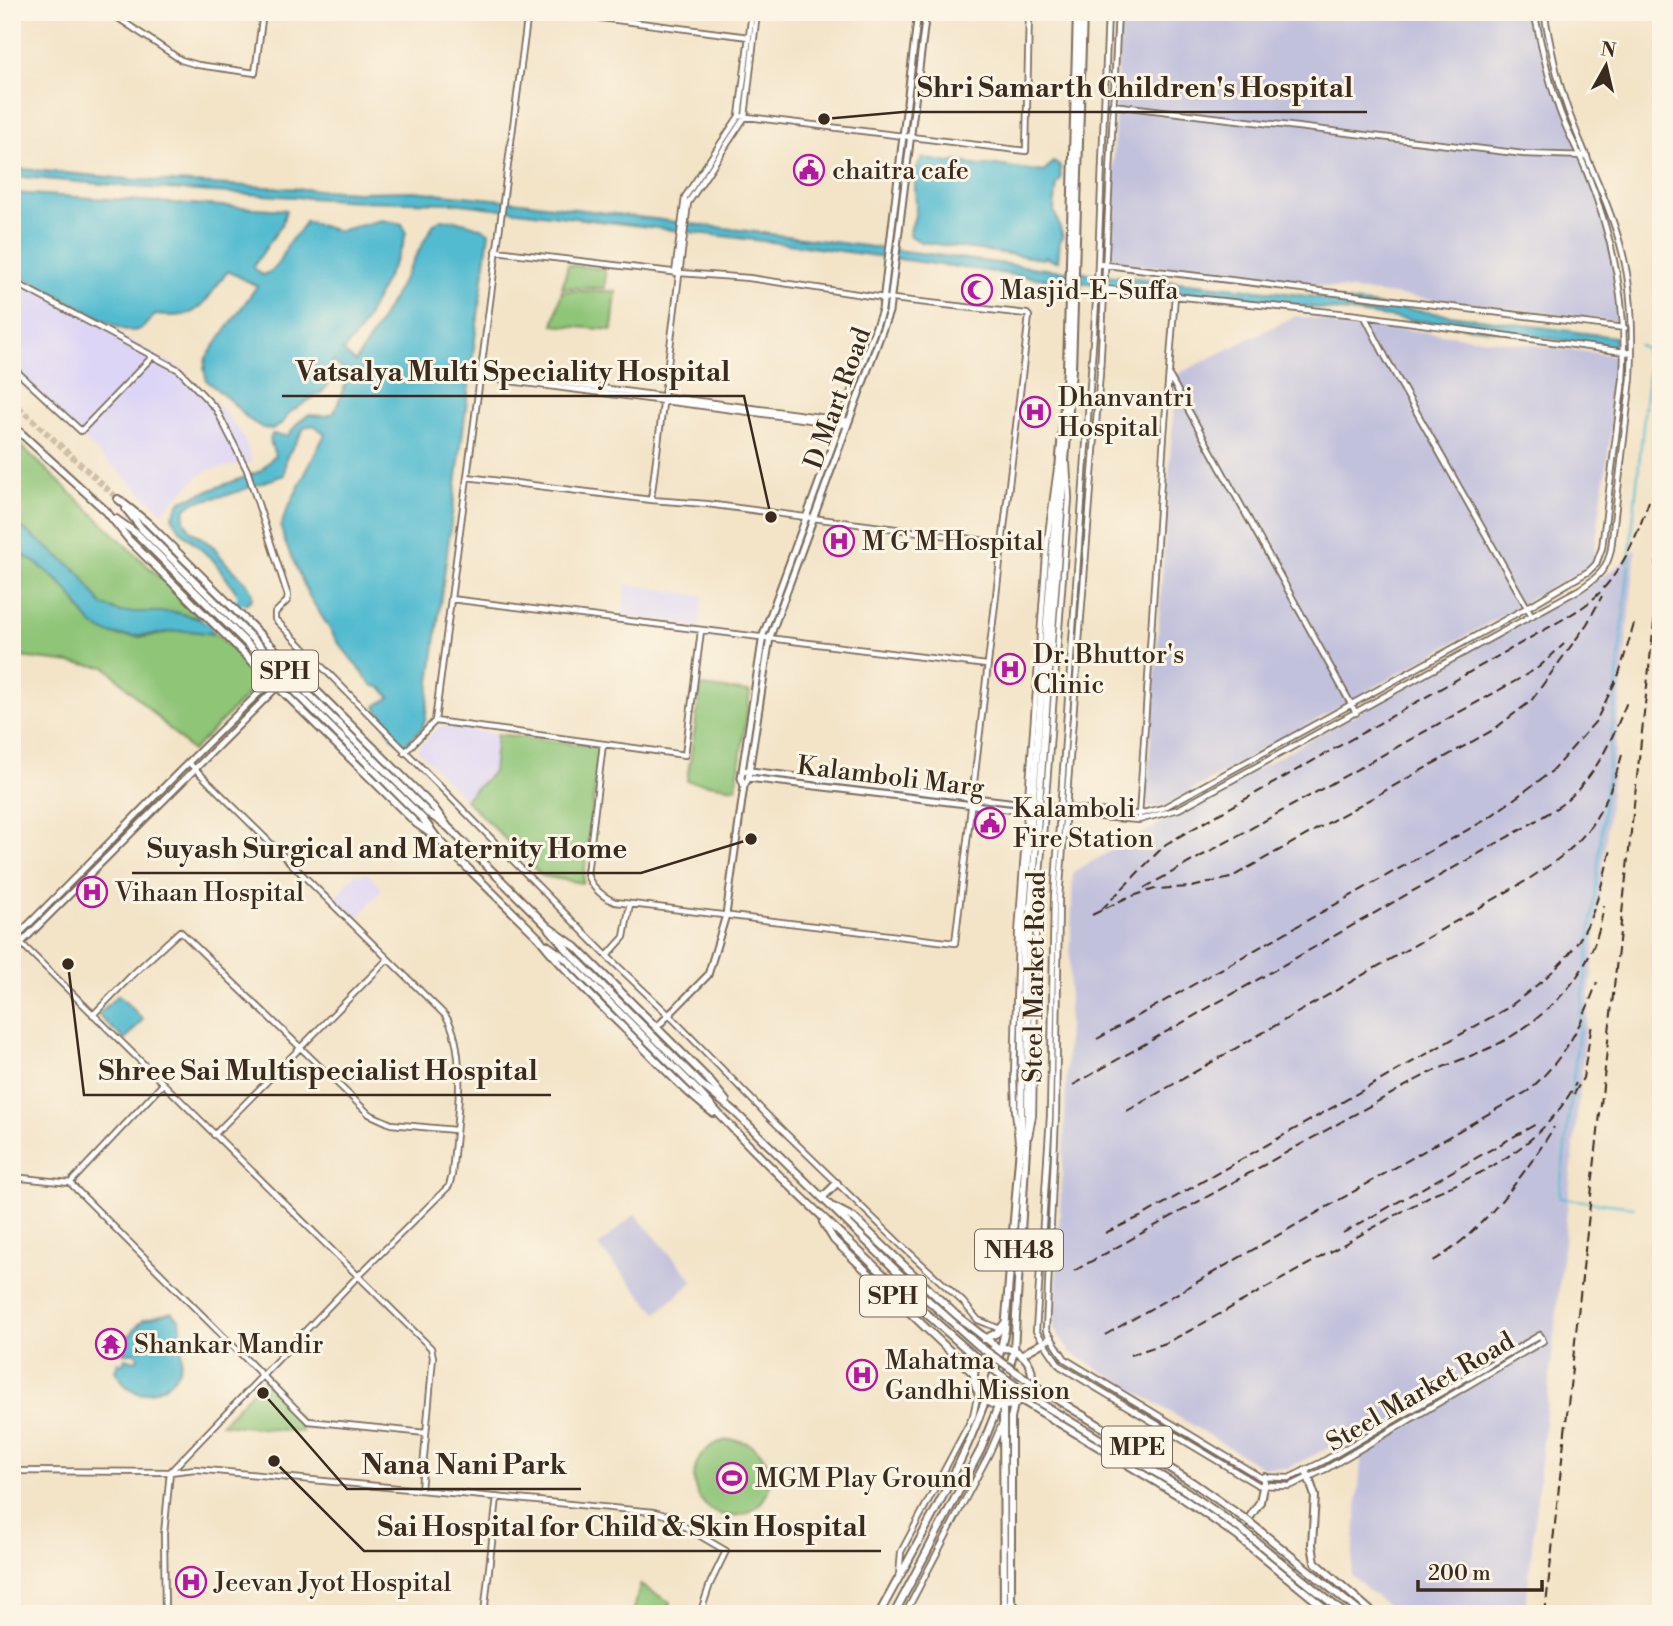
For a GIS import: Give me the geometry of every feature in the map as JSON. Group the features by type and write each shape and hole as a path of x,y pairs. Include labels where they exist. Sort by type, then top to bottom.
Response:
{"highway":[{"name":"NH48","path":"1014,1350 1035,809 1063,463 1072,291 1080,12"},
{"name":"SPH","path":"12,425 106,511 140,532"},
{"name":"SPH","path":"293,666 148,523 118,499 140,532 425,816 437,838 538,937 568,956"},
{"path":"106,511 130,541 417,824 437,838"},
{"path":"293,666 434,808 447,827"},
{"name":"SPH","path":"425,816 447,827 548,927 568,956 700,1087 726,1122 819,1214 834,1240 974,1374"},
{"path":"548,927 576,947 708,1079 736,1113"},
{"path":"538,937 559,964 691,1096 726,1122"},
{"name":"SPH","path":"700,1087 736,1113 822,1198 854,1218 984,1339 1000,1348"},
{"name":"NH48","path":"1000,1348 1006,1322 1023,1150"},
{"path":"822,1198 837,1183"},
{"name":"MPE","path":"829,1204 910,1284 979,1346 1043,1391 1143,1450 1214,1497 1248,1521 1362,1614"},
{"name":"MPE","path":"819,1214 902,1292 984,1363 1037,1401 1186,1491 1241,1530 1345,1614"},
{"path":"984,1339 1001,1329 1006,1322"},
{"path":"1021,1354 1051,1338"},
{"path":"880,1614 970,1443 1000,1348"},
{"path":"1011,1614 1011,1419 1017,1402 1030,1388 1032,1377 1028,1363 1021,1354 1000,1348 981,1357 974,1374 978,1393 984,1400 1000,1406 1017,1402 1123,1460 1237,1536 1332,1614"},
{"path":"894,1614 981,1449 1000,1406 1014,1350"},
{"path":"1000,1406 1004,1614"},
{"path":"1308,1473 1315,1496 1313,1557 1318,1567 1374,1614"},
{"path":"1237,1536 1260,1502 1265,1477"},
{"path":"1011,1597 1018,1614"}],"main road":[{"name":"D Mart Road","path":"744,786 741,778 762,638 877,324 884,298 918,12"},
{"name":"D Mart Road","path":"640,1045 708,975 726,915 769,639 892,299 926,12"},
{"path":"12,952 279,685 299,659"},
{"path":"14,940 139,810 273,680 293,666"},
{"name":"Kalamboli Marg","path":"742,770 1035,809"},
{"name":"Kalamboli Marg","path":"741,778 971,801"}],"street":[{"path":"109,12 181,60 255,73 262,12"},
{"path":"404,753 435,721 528,12"},
{"path":"588,12 601,18 751,37"},
{"path":"650,500 683,202 742,116 754,12"},
{"path":"742,116 1026,151 1029,12"},
{"name":"Steel Market Road","path":"1051,1338 1046,1330 1056,1115 1059,898 1082,491 1097,288 1108,12"},
{"name":"Steel Market Road","path":"1063,808 1091,491 1107,265 1118,12"},
{"path":"1035,809 1063,808 1139,817 1178,801 1528,607 1589,571 1600,556 1625,330 1612,247 1585,168 1557,104 1534,12"},
{"path":"1035,809 1063,815 1139,817 1179,809 1532,616 1595,579 1605,568 1609,559 1632,350 1624,259 1616,230 1573,124 1559,80 1544,12"},
{"path":"1104,104 1513,153 1587,156"},
{"path":"496,251 677,274 749,278 1029,316 955,943 630,904 605,898 587,874 603,744"},
{"path":"1098,264 1631,330"},
{"path":"12,281 179,370 199,388 216,409 252,485 288,596 287,601 273,616 404,753 837,1183 963,1302 978,1320 1001,1329"},
{"path":"1097,288 1365,316 1632,350"},
{"path":"1139,817 1175,295"},
{"path":"1365,316 1532,616"},
{"path":"12,367 80,431 153,356"},
{"path":"480,374 849,423"},
{"path":"1169,375 1356,713"},
{"path":"1023,1150 1014,1110 1017,953 1035,809 1048,531 1053,486 1063,463"},
{"path":"467,477 1002,543"},
{"path":"1082,491 1091,491"},
{"path":"451,599 987,665"},
{"path":"435,721 685,755 701,631"},
{"path":"299,659 307,652"},
{"path":"165,1614 164,1534 170,1472 358,1276 449,1186 459,1066 453,1028 445,1015 190,763"},
{"name":"Steel Market Road","path":"1063,815 1054,898 1050,1116 1036,1331 1060,1366 1258,1485 1290,1486 1308,1473 1540,1335 1543,1341 1308,1473 1289,1478 1265,1477"},
{"path":"607,956 624,937 630,904"},
{"path":"93,1015 180,931 361,1108 376,1119 400,1126 455,1130"},
{"path":"14,940 21,943 432,1350 421,1490"},
{"path":"214,1135 388,959"},
{"path":"70,1183 163,1084"},
{"path":"12,1177 70,1183 309,1421 426,1433"},
{"path":"1051,1338 1065,1359 1260,1477 1265,1477"},
{"path":"899,1577 901,1552 972,1416 978,1393"},
{"path":"905,1614 989,1454 1002,1423"},
{"path":"12,1471 170,1472 195,1469 659,1513 726,1551 710,1584 700,1614"},
{"path":"484,1614 497,1497"}],"shaded area":[{"path":"1119,12 1532,12 1598,200 1617,273 1621,322 1110,261"},
{"path":"12,276 178,367 226,413 244,438 252,462 201,474 162,512 12,373"},
{"path":"1295,316 1612,355 1620,366 1593,561 1588,567 1169,803 1156,808 1146,807 1176,375"},
{"path":"1636,549 1525,1614 1397,1614 1351,1575 1364,1430 1288,1468 1262,1467 1070,1352 1054,1328 1065,1115 1073,872 1618,567"},
{"path":"626,584 703,596 699,627 622,616"},
{"path":"440,726 497,734 493,772 465,799 417,749"},
{"path":"357,872 361,876 367,873 382,889 358,918 335,898"},
{"path":"635,1214 694,1281 657,1313 598,1246"}],"green space":[{"path":"568,265 605,269 605,288 562,288"},
{"path":"562,291 616,291 612,330 553,325"},
{"path":"12,437 193,609 200,619 174,612 120,612 101,605 80,573 12,520"},
{"path":"12,549 37,562 69,592 84,615 118,636 145,637 181,630 216,634 265,677 192,751 106,667 12,656"},
{"path":"701,686 750,692 736,788 687,781"},
{"path":"497,734 600,747 583,883 542,876 465,799 493,772"},
{"path":"263,1380 301,1420 302,1432 221,1424"},
{"name":"MGM Play Ground","path":"732,1440 746,1443 759,1451 767,1464 770,1478 767,1492 759,1505 746,1513 732,1516 718,1513 705,1505 697,1492 694,1478 697,1464 705,1451 718,1443"},
{"path":"640,1585 670,1602 668,1614 633,1614"}],"water":[{"path":"922,158 1044,172 1053,162 1060,166 1061,179 1057,184 1054,210 1063,237 1060,240 1058,261 1046,256 1044,259 921,242 909,235 916,211 915,176"},
{"path":"12,168 139,180 357,192 414,191 513,201 1045,269 1278,292 1615,337 1614,348 1278,303 1044,279 453,203 357,201 134,187 12,176"},
{"path":"12,193 286,210 282,224 253,267 262,275 274,269 305,221 338,231 382,220 402,224 406,232 403,245 360,331 343,351 355,362 433,225 441,219 454,220 489,232 425,721 422,728 405,745 393,738 376,706 390,697 382,688 372,685 337,641 308,594 284,540 281,527 285,514 325,434 314,425 305,427 286,458 284,475 228,495 194,502 185,509 184,520 190,530 214,547 246,582 252,592 252,599 245,604 214,561 181,531 172,517 181,501 261,471 275,455 270,441 272,434 288,436 308,415 325,416 334,413 349,375 333,361 327,386 322,392 289,413 283,423 272,429 263,428 248,419 207,381 204,370 206,358 257,286 228,271 206,301 192,312 171,316 155,315 143,327 132,331 120,328 12,271"},
{"path":"12,520 80,573 102,605 120,612 174,612 200,619 216,634 183,631 122,636 97,628 55,578 12,549"},
{"path":"118,995 143,1019 125,1040 98,1015"},
{"path":"171,1312 180,1320 182,1347 179,1369 167,1385 140,1394 127,1387 115,1371 118,1362 123,1364 125,1358 135,1361 138,1359 136,1353 123,1353 130,1340 127,1338 143,1320"}],"waterway":[{"path":"1634,1207 1559,1198 1595,895 1649,366 1645,348 1638,345"},
{"path":"206,626 241,601 240,590"}],"tunnel":[{"path":"12,401 118,499"}],"railway":[{"path":"1101,910 1166,844 1588,603 1603,590 1620,567 1649,501"},
{"path":"1656,568 1661,526"},
{"path":"1545,1614 1661,559"},
{"path":"1092,915 1126,898 1155,889 1192,887 1230,878 1493,730 1531,701 1587,624 1602,596"},
{"path":"1097,1039 1487,819 1552,771 1596,721 1619,674 1634,624"},
{"path":"1144,888 1519,679 1539,667 1564,644"},
{"path":"1073,1085 1558,807 1577,791 1596,767 1628,699"},
{"path":"1127,1111 1554,862 1579,840 1595,819 1608,794 1622,755"},
{"path":"1105,1233 1142,1216 1509,1007 1554,970 1577,943 1594,909 1611,850"},
{"path":"1074,1271 1418,1079 1492,1047 1520,1031 1548,1009 1581,970 1594,944 1604,905"},
{"path":"1105,1335 1528,1091 1552,1067 1570,1041 1585,1014 1597,982"},
{"path":"1574,1094 1583,1078 1592,1024"},
{"path":"1130,1355 1166,1343 1193,1329 1435,1193 1497,1163 1516,1151 1549,1121 1576,1083"},
{"path":"1343,1233 1538,1123"},
{"path":"1433,1261 1468,1236 1501,1202 1554,1127"}],"place":[{"name":"Shri Samarth Children's Hospital","path":"824,119"},
{"name":"chaitra cafe","path":"809,170"},
{"name":"Masjid-E-Suffa","path":"977,290"},
{"name":"Dhanvantri Hospital","path":"1035,412"},
{"name":"Vatsalya Multi Speciality Hospital","path":"771,517"},
{"name":"M G M Hospital","path":"839,541"},
{"name":"Dr. Bhuttor's Clinic","path":"1010,669"},
{"name":"Kalamboli Fire Station","path":"990,823"},
{"name":"Suyash Surgical and Maternity Home","path":"751,839"},
{"name":"Vihaan Hospital","path":"92,892"},
{"name":"Shree Sai Multispecialist Hospital","path":"68,964"},
{"name":"Shankar Mandir","path":"111,1344"},
{"name":"Mahatma Gandhi Mission","path":"862,1375"},
{"name":"Nana Nani Park","path":"263,1393"},
{"name":"Sai Hospital for Child & Skin Hospital","path":"274,1461"},
{"name":"MGM Play Ground","path":"732,1478"},
{"name":"Jeevan Jyot Hospital","path":"191,1582"}]}
